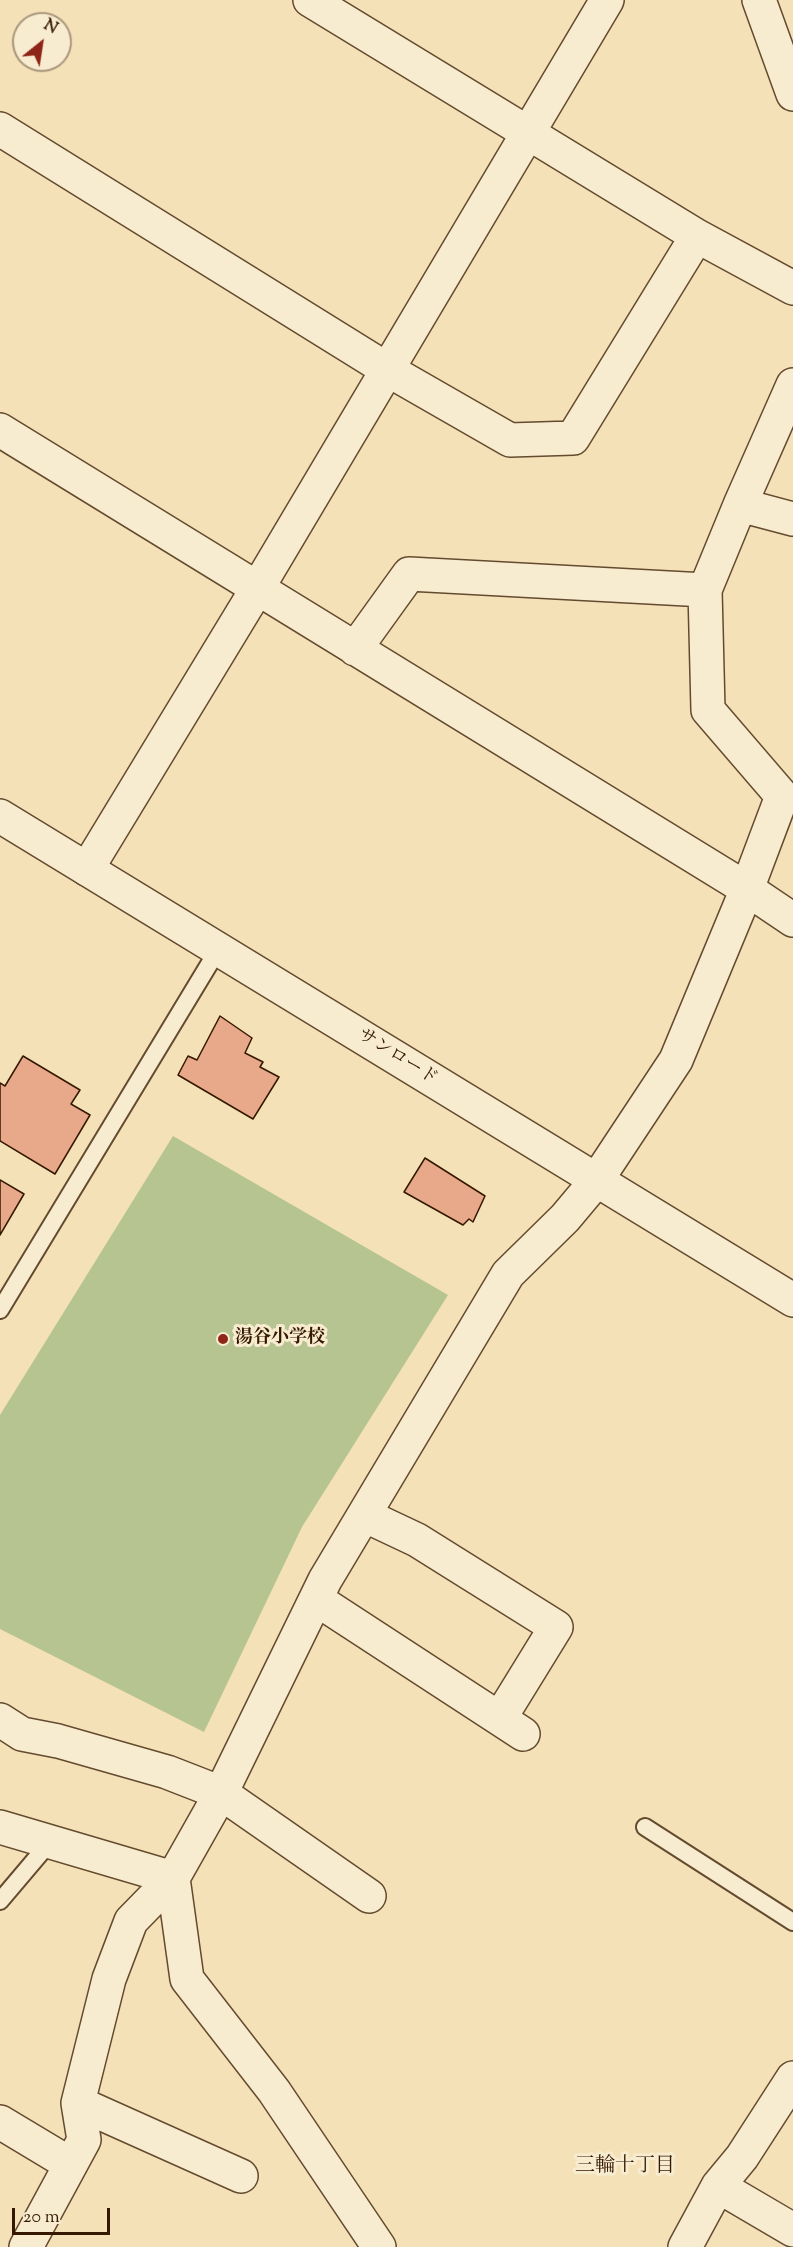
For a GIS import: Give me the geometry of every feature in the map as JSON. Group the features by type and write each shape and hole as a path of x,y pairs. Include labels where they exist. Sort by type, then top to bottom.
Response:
{"street":[{"path":"87,869 257,589 607,0"},
{"path":"759,0 783,32 793,94"},
{"path":"312,1 698,236 793,288"},
{"path":"0,129 388,370 510,440 573,438 698,236"},
{"path":"26,2247 84,2140 78,2103 109,1979 131,1921 173,1878 221,1793 316,1599 508,1274 565,1218 596,1181 676,1060 788,791 708,710 705,590 793,385"},
{"path":"0,430 747,889 793,920"},
{"path":"740,505 793,519"},
{"path":"355,649 410,574 705,590"},
{"name":"サンロード","path":"0,816 793,1300"},
{"path":"316,1599 512,1726 556,1627 417,1540 364,1515"},
{"path":"0,1720 22,1734 58,1741 167,1772 221,1793 369,1896"},
{"path":"0,1827 173,1878"},
{"path":"173,1878 187,1979 274,2091 379,2247"},
{"path":"686,2247 718,2186 742,2157 793,2078"},
{"path":"78,2103 241,2176"},
{"path":"0,2122 70,2164"},
{"path":"718,2186 793,2230"}],"lane":[{"path":"0,1310 219,948"},
{"path":"645,1827 793,1922"},
{"path":"0,1901 50,1842"}],"green space":[{"name":"湯谷小学校","path":"173,1136 448,1295 302,1527 204,1732 0,1629 0,1415"}],"building":[{"path":"220,1016 252,1038 245,1053 263,1062 260,1067 279,1077 253,1119 178,1075 188,1056 197,1060"},
{"path":"23,1056 80,1090 71,1104 90,1115 55,1174 0,1141 0,1083 5,1086"},
{"path":"425,1158 485,1196 473,1222 469,1219 463,1225 404,1192"},
{"path":"0,1180 24,1194 0,1235"}],"place":[{"name":"湯谷小学校","path":"223,1339"}],"district":[{"name":"三輪十丁目","path":"625,2168"}]}
